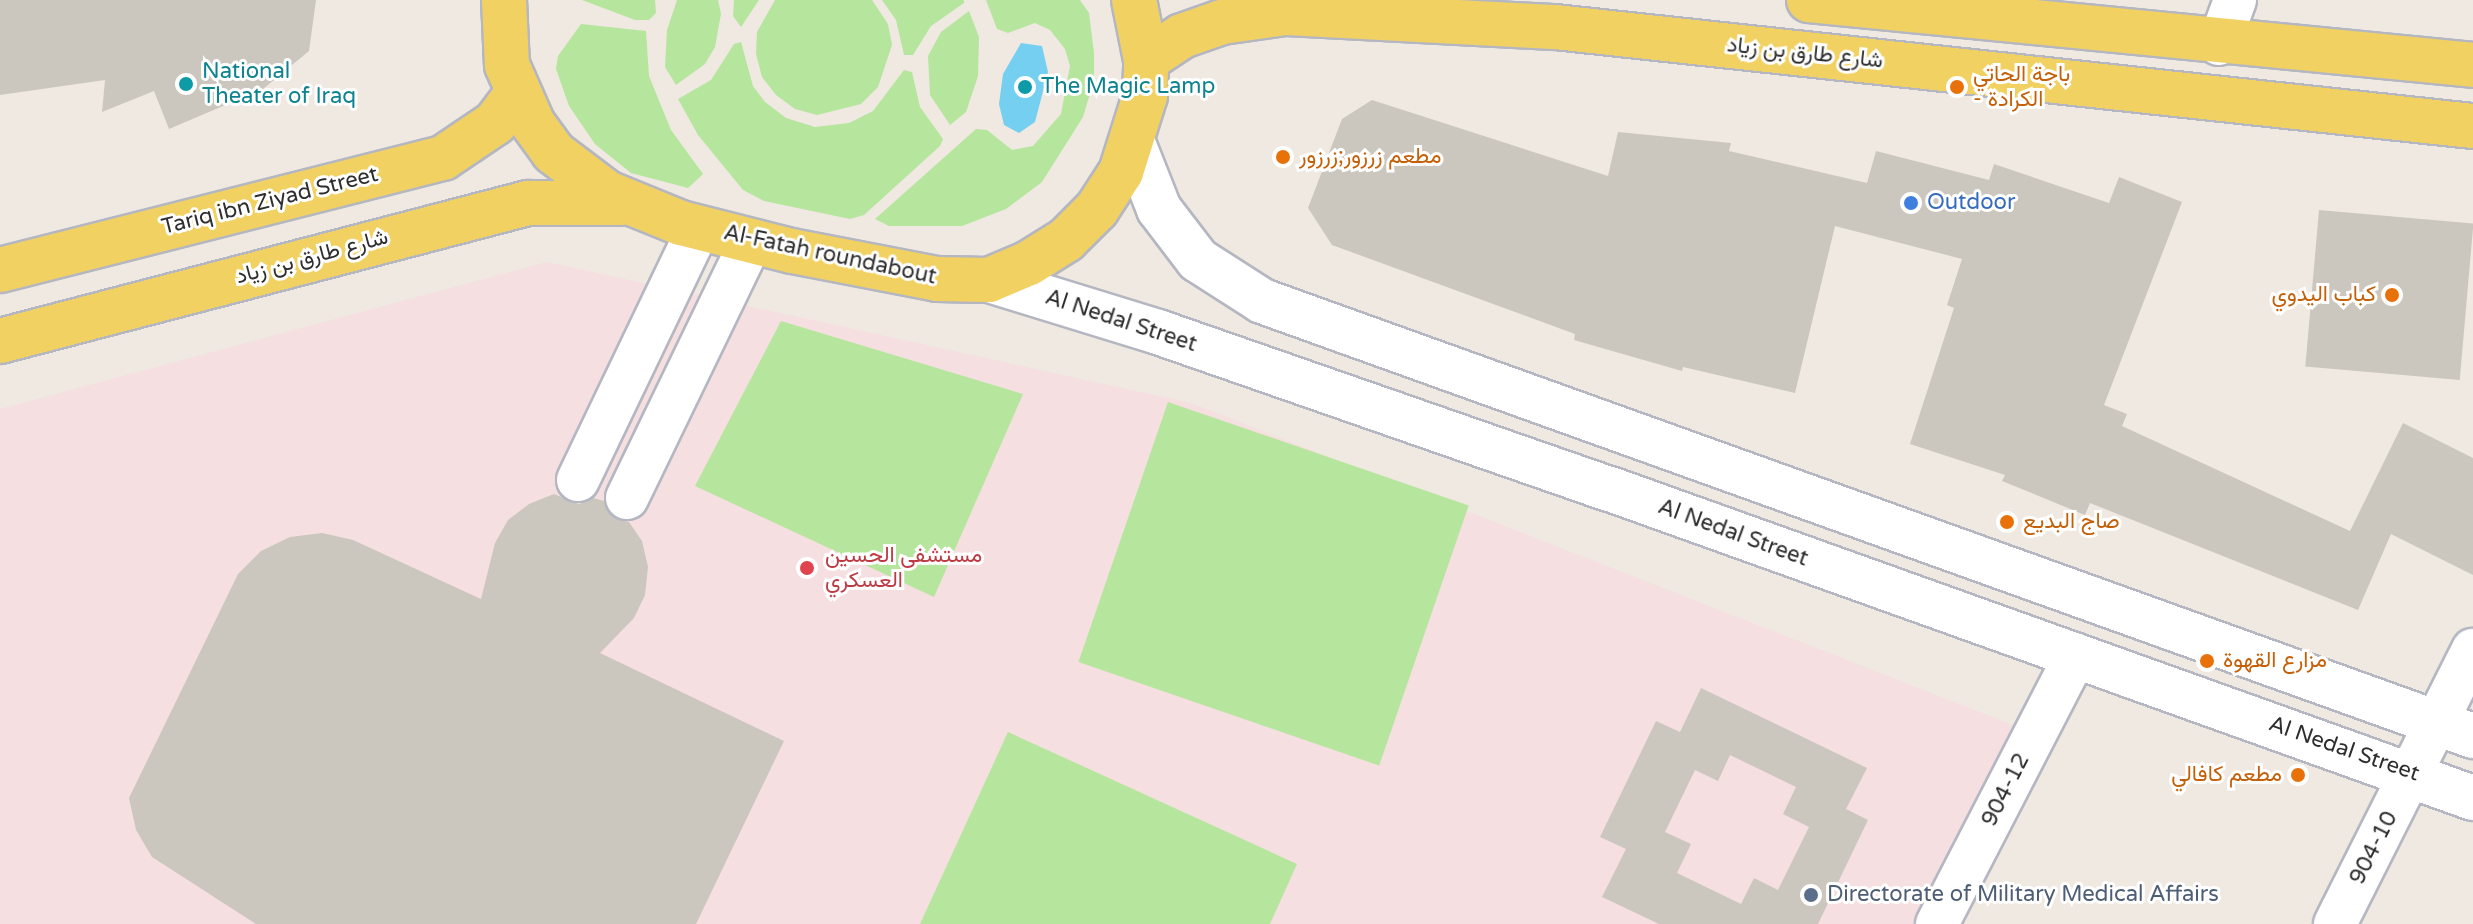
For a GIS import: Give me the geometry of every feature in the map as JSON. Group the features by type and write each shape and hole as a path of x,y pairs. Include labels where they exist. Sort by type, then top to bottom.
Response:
{"main road":[{"name":"Al-Fatah roundabout","path":"504,0 507,65 517,94 553,152 579,174 629,204 751,241 937,279 989,280 1029,263 1066,240 1097,209 1133,143 1145,96 1146,60 1134,0"},
{"path":"1809,0 1864,3 2219,44 2472,63"},
{"name":"شارع طارق بن زياد","path":"1146,60 1182,36 1222,22 1285,13 1555,27 2473,126"},
{"name":"Tariq ibn Ziyad Street","path":"0,270 443,158 495,123 517,94"},
{"path":"1133,143 1159,209 1198,260 1262,301 2454,729"},
{"name":"شارع طارق بن زياد","path":"0,341 528,203 629,204"},
{"name":"Al Nedal Street","path":"989,280 1158,332 2413,772 2473,798"}],"street":[{"path":"2219,44 2235,0"},
{"path":"578,480 699,227"},
{"path":"627,498 751,241"},
{"name":"904-10","path":"2335,924 2413,772 2454,729 2473,650"},
{"name":"904-12","path":"1937,924 2076,655"}],"shaded area":[{"name":"مستشفى الحسين العسكري","path":"547,262 1191,403 2018,727 1914,924 0,924 0,409"}],"green space":[{"path":"582,0 655,0 656,13 649,20 635,20"},
{"path":"677,0 718,0 721,14 715,47 705,64 676,85 665,67 667,30"},
{"path":"734,0 759,0 741,27 733,16"},
{"path":"775,0 872,0 888,24 892,45 878,87 861,104 817,115 795,109 776,95 762,77 756,54 757,32"},
{"path":"882,0 964,0 964,3 931,26 913,55 904,55 896,20"},
{"path":"986,0 1080,0 1089,13 1094,53 1094,80 1083,117 1042,182 1006,209 962,226 889,226 875,219 976,129 987,130 1012,150 1033,146 1061,114 1070,66 1065,49 1050,30 1035,23 1008,33 997,29"},
{"path":"969,11 979,37 978,76 966,112 950,125 930,95 928,56 941,32"},
{"path":"581,24 646,31 649,76 671,130 703,174 688,188 631,173 595,144 569,106 556,69 558,56"},
{"path":"741,42 753,86 765,102 786,118 815,127 849,123 873,111 904,70 912,72 920,107 943,139 940,146 864,215 850,219 764,201 743,190 698,135 678,99 711,80 734,44"},
{"path":"781,321 1023,394 934,597 695,486"},
{"path":"1168,402 1469,506 1379,766 1078,662"},
{"path":"1008,732 1297,864 1270,924 920,924"}],"water":[{"path":"1021,43 1042,46 1048,72 1035,122 1019,133 1004,125 999,104 1003,74"}],"building":[{"name":"National Theater of Iraq","path":"0,0 316,0 309,51 263,89 169,129 154,91 102,112 105,80 0,95"},
{"path":"1372,100 1608,176 1618,132 1731,143 1729,151 1867,183 1876,151 1989,180 1994,164 2109,203 2119,177 2182,202 2104,405 2127,414 2122,426 2350,531 2403,423 2473,458 2473,575 2391,534 2358,610 2090,503 2085,515 2002,481 2005,475 1910,444 1954,308 1947,305 1962,259 1835,226 1795,393 1683,367 1682,371 1574,340 1575,334 1332,245 1308,208 1342,119"},
{"name":"كباب اليدوي","path":"2319,210 2473,223 2460,380 2305,366"},
{"path":"554,494 579,504 593,498 604,501 608,512 629,522 642,541 648,567 645,595 634,618 600,653 784,741 696,924 256,924 152,857 136,830 129,798 238,574 261,551 290,537 322,533 353,540 481,599 495,543 508,520 529,504"},
{"path":"1701,688 1867,768 1846,809 1868,820 1818,924 1659,924 1602,897 1626,849 1600,837 1656,721 1680,732","holes":["1730,755 1796,787 1783,814 1809,827 1778,890 1754,878 1741,904 1677,873 1691,844 1665,832 1695,770 1718,781"]}],"place":[{"name":"National Theater of Iraq","path":"186,84"},
{"name":"The Magic Lamp","path":"1025,87"},
{"name":"باجة الحاتي - الكرادة","path":"1957,87"},
{"name":"مطعم زرزور;زرزور","path":"1283,157"},
{"name":"Outdoor","path":"1911,203"},
{"name":"كباب اليدوي","path":"2392,295"},
{"name":"صاج البديع","path":"2007,522"},
{"name":"مستشفى الحسين العسكري","path":"807,568"},
{"name":"مزارع القهوة","path":"2207,661"},
{"name":"مطعم كافالي","path":"2298,775"},
{"name":"Directorate of Military Medical Affairs","path":"1811,895"}]}
